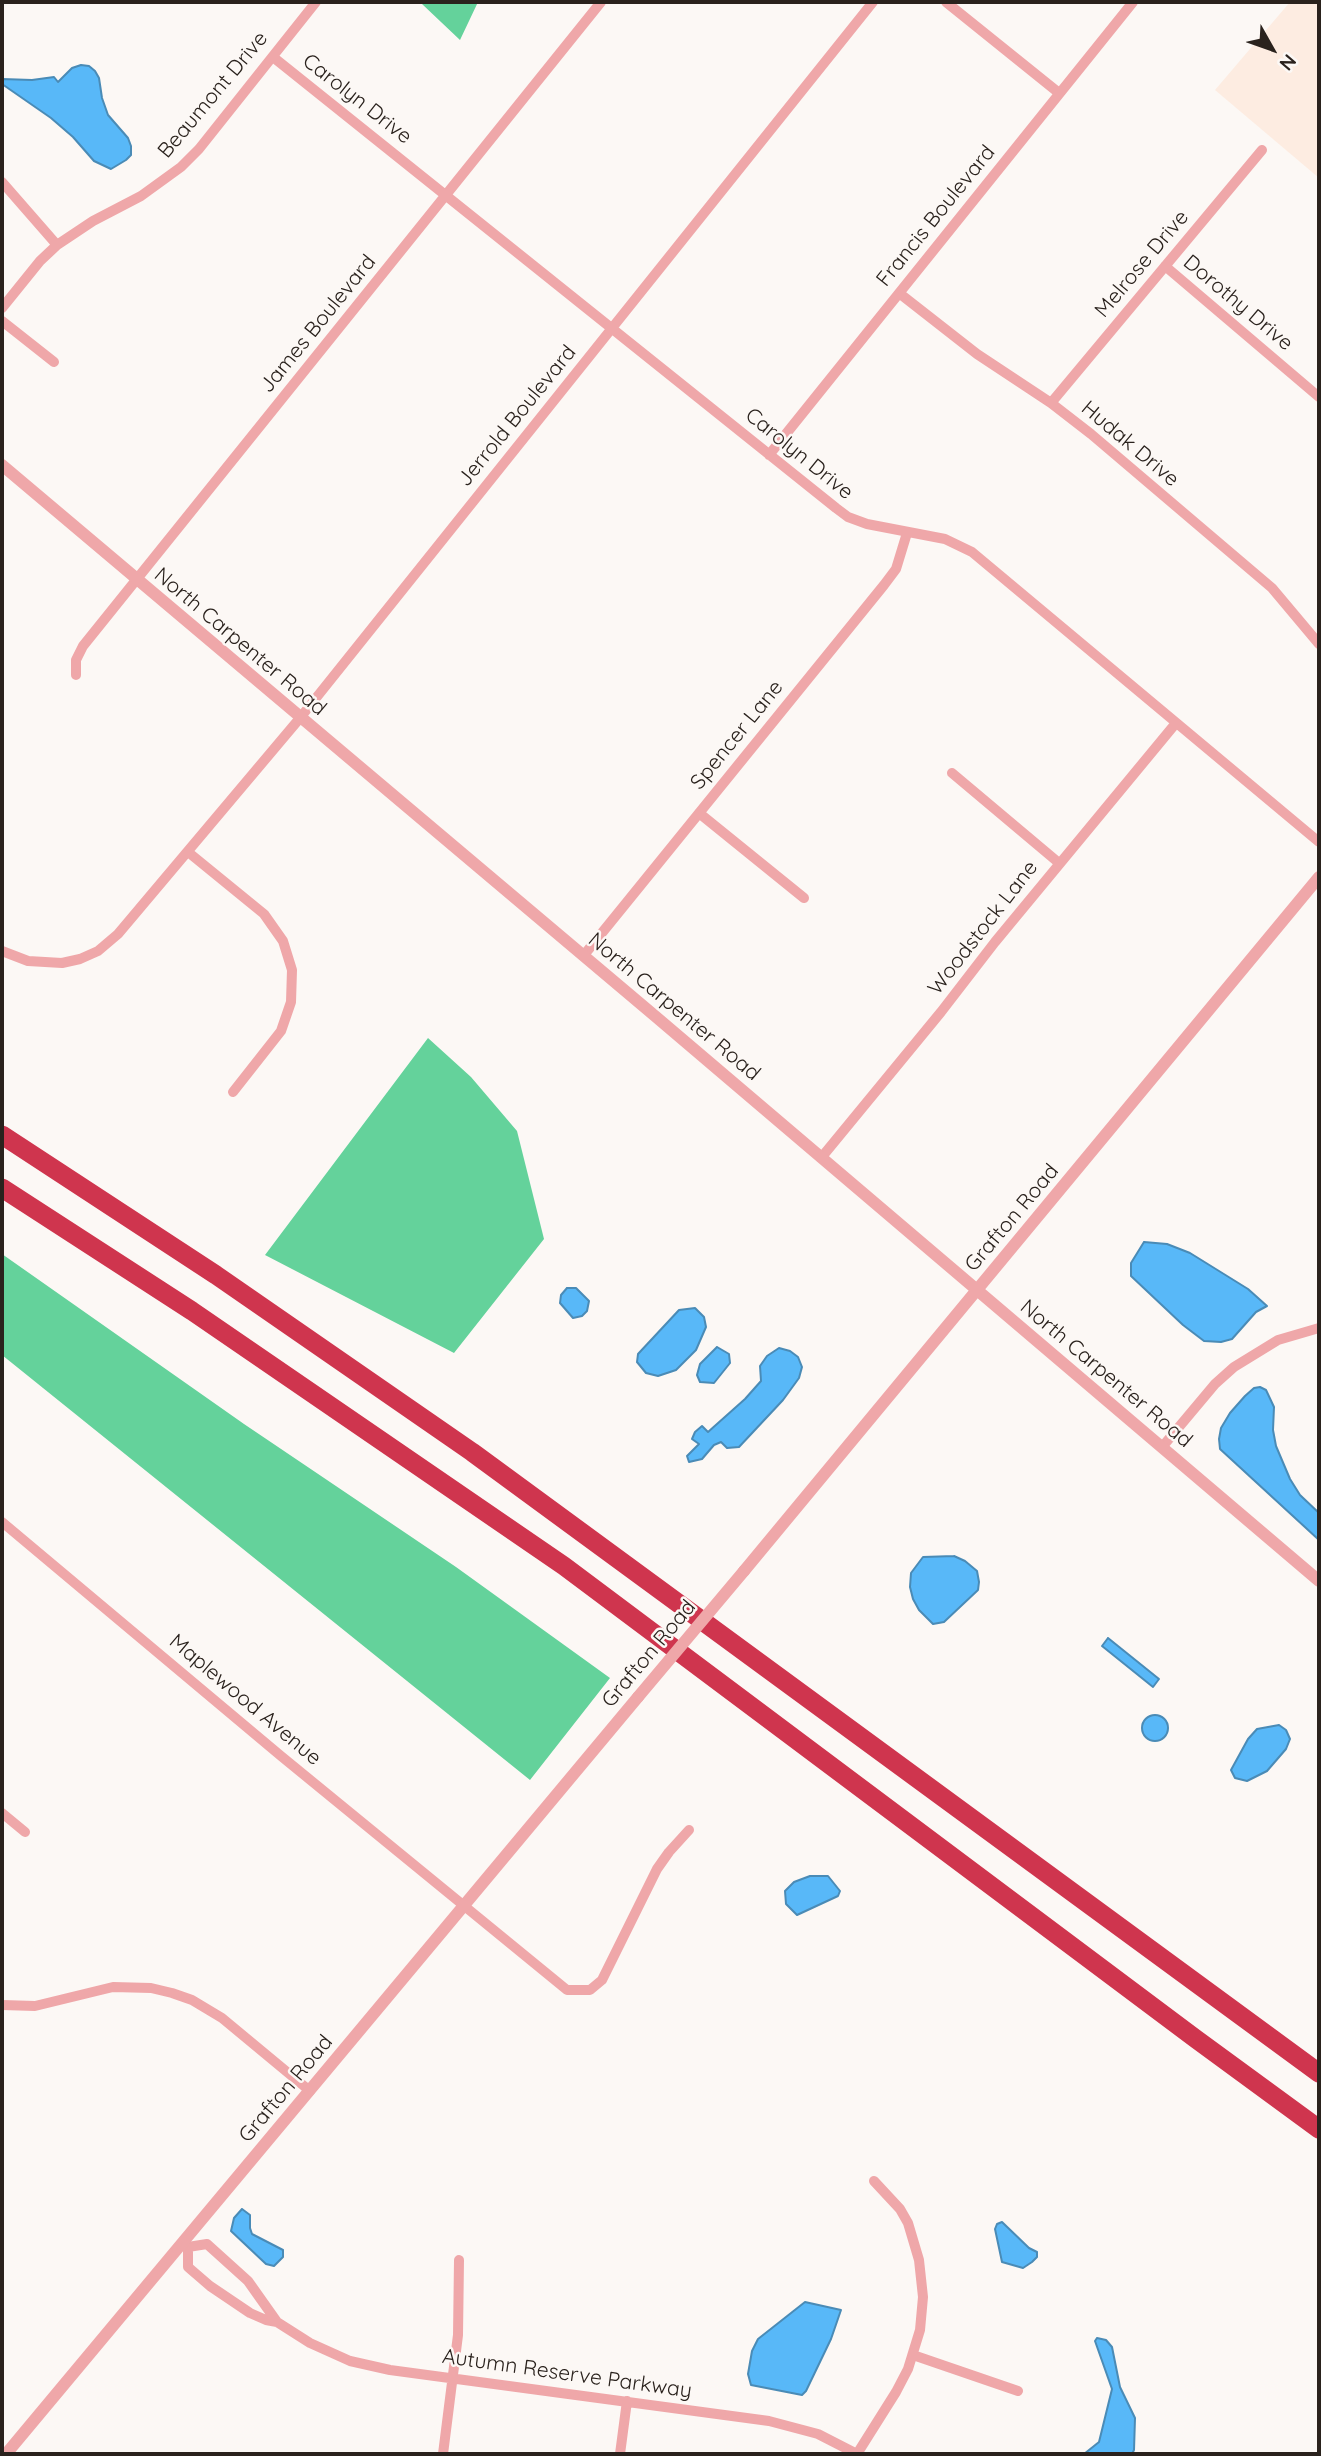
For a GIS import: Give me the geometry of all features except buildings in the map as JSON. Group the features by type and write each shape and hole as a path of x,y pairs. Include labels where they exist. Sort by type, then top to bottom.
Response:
{"highway":[{"path":"2,1135 216,1275 483,1460 1319,2073"},
{"path":"2,1188 192,1311 564,1566 1319,2129"}],"street":[{"name":"Beaumont Drive","path":"2,308 40,261 57,245 93,221 141,196 181,167 199,149 316,2"},
{"name":"James Boulevard","path":"76,675 76,660 83,646 601,2"},
{"name":"Jerrold Boulevard","path":"2,951 27,961 54,964 80,959 98,951 118,934 300,718 873,2"},
{"path":"946,2 1059,93"},
{"name":"Francis Boulevard","path":"769,455 1133,2"},
{"name":"Carolyn Drive","path":"273,57 848,517 875,526 944,539 972,552 1319,842"},
{"name":"Melrose Drive","path":"1051,403 1262,150"},
{"path":"2,182 57,245"},
{"name":"Dorothy Drive","path":"1165,267 1319,397"},
{"name":"Hudak Drive","path":"899,293 977,354 1051,403 1272,589 1286,602 1319,644"},
{"path":"2,321 54,362"},
{"name":"North Carpenter Road","path":"2,465 584,955 1319,1581"},
{"name":"Spencer Lane","path":"584,955 884,585 896,569 907,533"},
{"name":"Woodstock Lane","path":"821,1158 1059,863 1176,723"},
{"path":"952,773 1059,863"},
{"path":"699,813 804,898"},
{"path":"188,852 264,914 283,941 292,970 292,1002 281,1031 233,1092"},
{"name":"Grafton Road","path":"6,2454 186,2245 310,2091 1319,877"},
{"path":"1163,1446 1215,1384 1234,1367 1278,1340 1319,1328"},
{"name":"Maplewood Avenue","path":"2,1522 562,1988 572,1992 590,1990 605,1976 660,1864 689,1829"},
{"path":"2,1812 25,1832"},
{"path":"2,2005 35,2006 113,1987 151,1988 172,1993 192,2000 222,2018 310,2091"},
{"path":"857,2454 897,2392 913,2355 920,2330 923,2297 919,2260 911,2232 900,2209 874,2181"},
{"name":"Autumn Reserve Parkway","path":"277,2322 256,2290 222,2256 207,2244 186,2245 188,2267 210,2286 250,2313 277,2322 310,2343 350,2361 390,2370 783,2423 818,2434 857,2454"},
{"path":"443,2454 459,2313 459,2260"},
{"path":"913,2355 1018,2391"},
{"path":"620,2454 627,2402"}],"shaded area":[{"path":"1290,2 1319,2 1319,178 1215,90"}],"green space":[{"path":"478,2 460,40 422,4"},
{"path":"428,1038 471,1077 517,1131 544,1239 454,1353 265,1255"},
{"path":"2,1254 244,1424 456,1567 610,1678 530,1780 2,1355"}],"water":[{"path":"89,66 95,71 108,115 128,138 131,146 131,155 111,169 94,161 73,137 51,118 2,84 2,79 32,80 54,77 58,82 72,68"},
{"path":"1144,1242 1167,1244 1190,1253 1248,1289 1267,1306 1256,1312 1232,1339 1221,1342 1204,1341 1131,1276 1131,1263"},
{"path":"567,1288 576,1288 589,1301 587,1311 582,1316 573,1318 560,1303 561,1295"},
{"path":"695,1308 704,1317 706,1327 696,1350 676,1370 658,1376 646,1373 637,1362 638,1354 679,1310"},
{"path":"717,1347 729,1354 730,1363 714,1383 700,1382 697,1375 700,1364"},
{"path":"779,1348 798,1357 802,1367 799,1378 783,1400 739,1447 727,1448 721,1442 714,1445 702,1459 689,1462 687,1456 699,1444 692,1439 695,1432 702,1426 708,1432 745,1399 761,1381 760,1366 767,1356"},
{"path":"1254,1388 1266,1390 1274,1407 1273,1430 1276,1446 1290,1479 1300,1495 1319,1513 1319,1540 1220,1449 1221,1428 1230,1413"},
{"path":"954,1556 977,1571 978,1590 944,1622 933,1624 919,1610 913,1599 911,1573 923,1557"},
{"path":"1108,1638 1159,1679 1153,1687 1102,1646"},
{"path":"1155,1715 1164,1719 1168,1728 1164,1737 1155,1741 1146,1737 1142,1728 1146,1719"},
{"path":"1279,1725 1286,1730 1290,1739 1286,1749 1267,1771 1247,1781 1235,1778 1231,1770 1248,1739 1257,1729"},
{"path":"810,1876 828,1876 840,1891 838,1896 797,1915 786,1904 785,1891 794,1882"},
{"path":"242,2209 250,2215 252,2234 283,2250 283,2257 274,2266 266,2264 231,2231 234,2218"},
{"path":"1002,2222 1029,2248 1037,2252 1037,2257 1023,2268 1002,2262 995,2229 997,2224"},
{"path":"805,2302 841,2310 831,2339 806,2391 802,2395 751,2385 748,2374 752,2351 758,2339"},
{"path":"1097,2338 1106,2340 1112,2347 1120,2387 1135,2418 1132,2454 1084,2454 1099,2442 1112,2389 1095,2341"}]}
